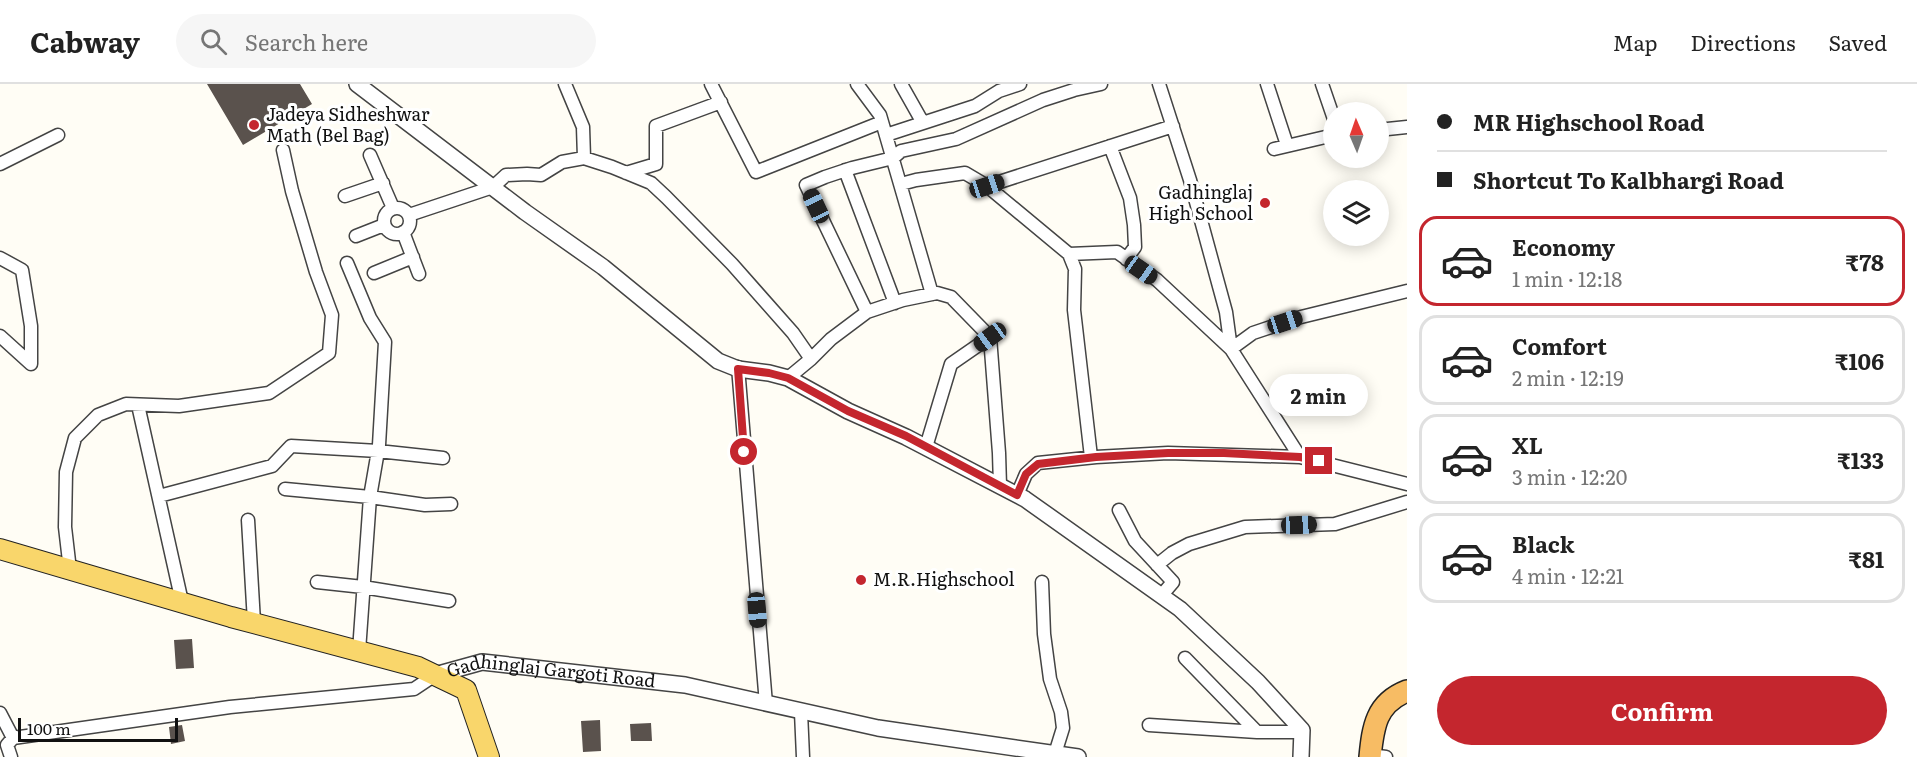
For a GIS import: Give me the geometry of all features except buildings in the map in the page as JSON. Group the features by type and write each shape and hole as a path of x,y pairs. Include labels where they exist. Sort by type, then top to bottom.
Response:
{"highway":[{"path":"1375,756 1378,715 1387,702 1397,694 1407,691"}],"main road":[{"name":"Gadhinglaj Gargoti Road","path":"0,549 418,668 435,675"},
{"path":"435,675 466,690 489,757"}],"street":[{"path":"357,84 525,212 603,267 718,361 738,368 788,378 848,411 927,447 1017,495 1180,609 1258,682 1302,730 1301,757"},
{"path":"565,84 583,127 584,158"},
{"path":"711,84 756,172 882,122"},
{"path":"857,84 880,116 932,294"},
{"path":"901,84 923,123"},
{"path":"867,312 806,185 845,170 893,158 901,151 956,139 1043,100 1101,84"},
{"path":"1159,84 1190,180 1226,312 1231,350"},
{"path":"1267,84 1287,145"},
{"path":"1322,84 1328,102"},
{"path":"886,135 975,106 999,91 1016,85"},
{"path":"626,173 656,164 656,126 721,102"},
{"path":"987,186 1173,126"},
{"path":"1389,129 1407,128"},
{"path":"0,164 58,135"},
{"path":"1274,149 1323,137"},
{"path":"1110,146 1130,198 1134,225 1135,247 1126,259"},
{"path":"70,570 65,527 66,472 75,438 98,415 126,405 179,406 269,393 329,353 332,315 291,191 283,150"},
{"path":"370,155 393,208"},
{"path":"409,215 493,187 506,176 541,175 562,162 584,158 626,173 651,183 674,205 745,279 793,333 811,359"},
{"path":"845,170 895,303"},
{"path":"901,184 965,172 987,186 1069,254 1075,269 1074,310 1091,457"},
{"path":"345,196 382,183"},
{"path":"393,208 402,208 409,215 409,227 403,232 394,234 386,229 383,221 386,213 393,208"},
{"path":"356,236 384,225"},
{"path":"403,232 419,274"},
{"path":"1069,254 1117,252 1157,280 1231,350 1300,457"},
{"path":"374,273 413,257"},
{"path":"0,258 22,270 31,326 31,364 0,336"},
{"path":"347,264 370,318 385,342 378,451 370,497 359,651"},
{"path":"1231,350 1253,333 1301,317 1407,291"},
{"path":"788,378 831,339 867,312 937,293 951,297 990,337 1000,486"},
{"path":"927,447 951,364 990,337"},
{"path":"738,368 766,704"},
{"path":"138,405 182,602"},
{"path":"159,496 272,466 291,446 378,451 443,458"},
{"path":"1017,495 1026,474 1038,464 1091,457 1168,453 1300,457 1407,484"},
{"path":"285,489 425,505 451,504"},
{"path":"1157,565 1172,553 1189,544 1245,527 1335,524 1407,502"},
{"path":"1119,510 1135,541 1173,582 1161,596"},
{"path":"248,520 254,622"},
{"path":"317,582 363,586 449,601"},
{"path":"1042,582 1045,645 1050,678 1061,712 1063,728 1054,755"},
{"path":"1185,658 1257,732"},
{"name":"Gadhinglaj Gargoti Road","path":"435,675 482,662 685,685 878,728 1078,757"},
{"path":"11,757 8,745 13,738 230,707 414,689 435,675"},
{"path":"801,712 803,757"},
{"path":"0,713 13,738"},
{"path":"1149,725 1257,732 1302,730"}],"place":[{"name":"Jadeya Sidheshwar Math (Bel Bag)","path":"254,125"},
{"name":"Gadhinglaj High School","path":"1265,203"},
{"name":"M.R.Highschool","path":"861,580"}],"route":[{"path":"744,452 738,369 788,378 848,411 906,436 1017,495 1026,474 1038,464 1096,457 1224,453 1300,457 1319,461"}]}
